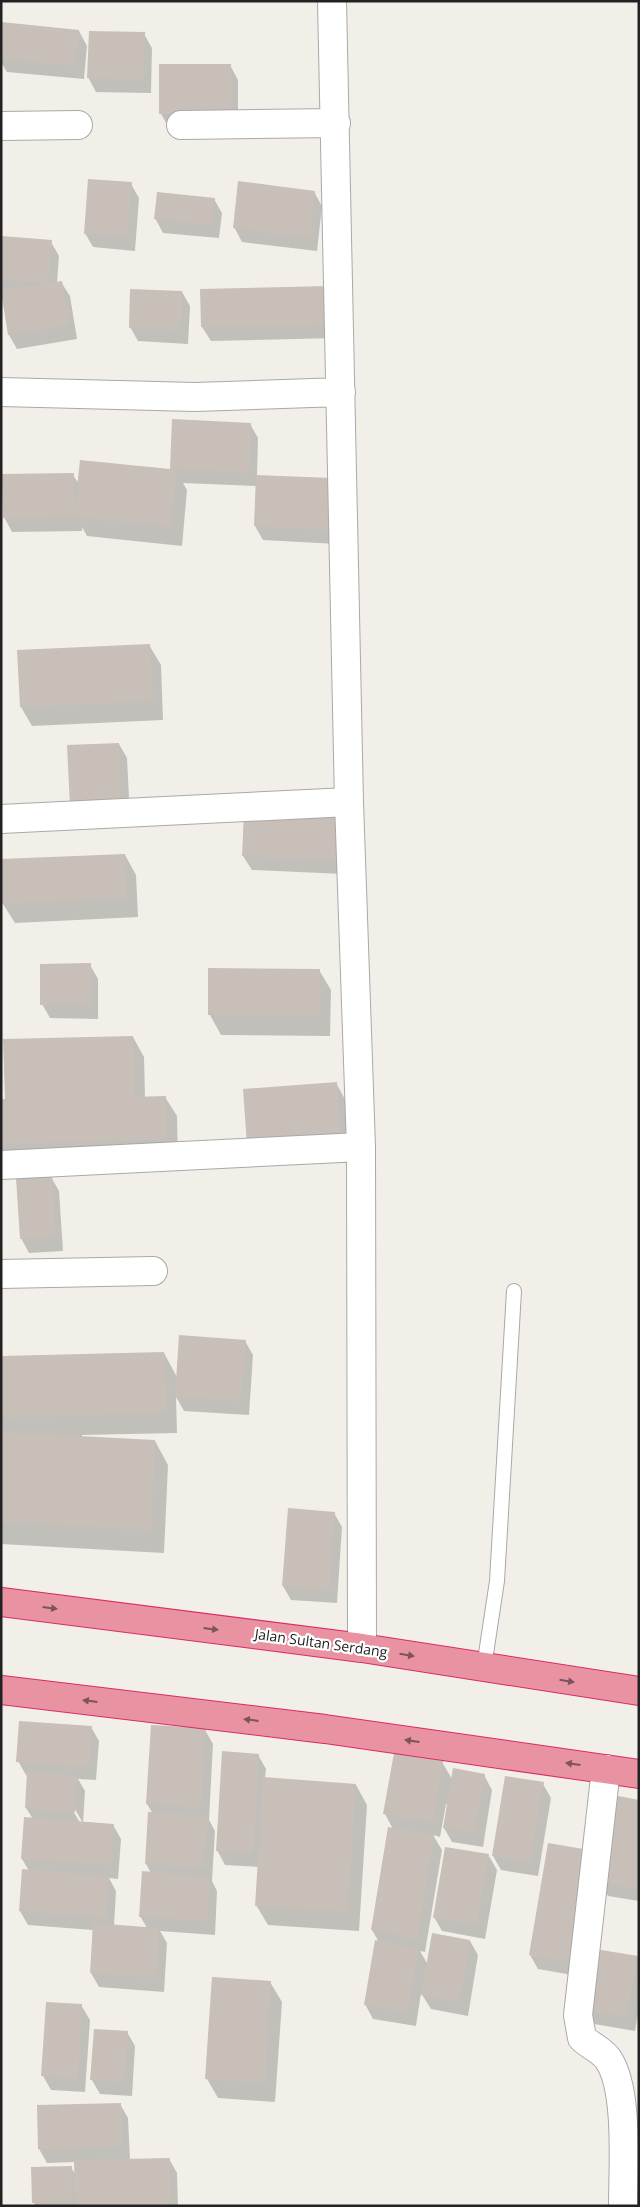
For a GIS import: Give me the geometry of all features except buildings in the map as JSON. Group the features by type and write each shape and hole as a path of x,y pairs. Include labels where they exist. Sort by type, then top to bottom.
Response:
{"highway":[{"name":"Jalan Sultan Serdang","path":"1,1602 362,1648 639,1692"},
{"path":"1,1690 325,1729 639,1774"}],"street":[{"path":"332,1 349,802 362,1146 362,1648"},
{"path":"181,125 336,123"},
{"path":"1,126 78,125"},
{"path":"1,392 179,397 341,392"},
{"path":"1,819 349,802"},
{"path":"1,1165 362,1146"},
{"path":"1,1274 154,1271"},
{"path":"606,1769 578,2015 582,2038 607,2057 618,2078 622,2109 623,2206"}],"lane":[{"path":"484,1667 497,1581 514,1291"}]}
